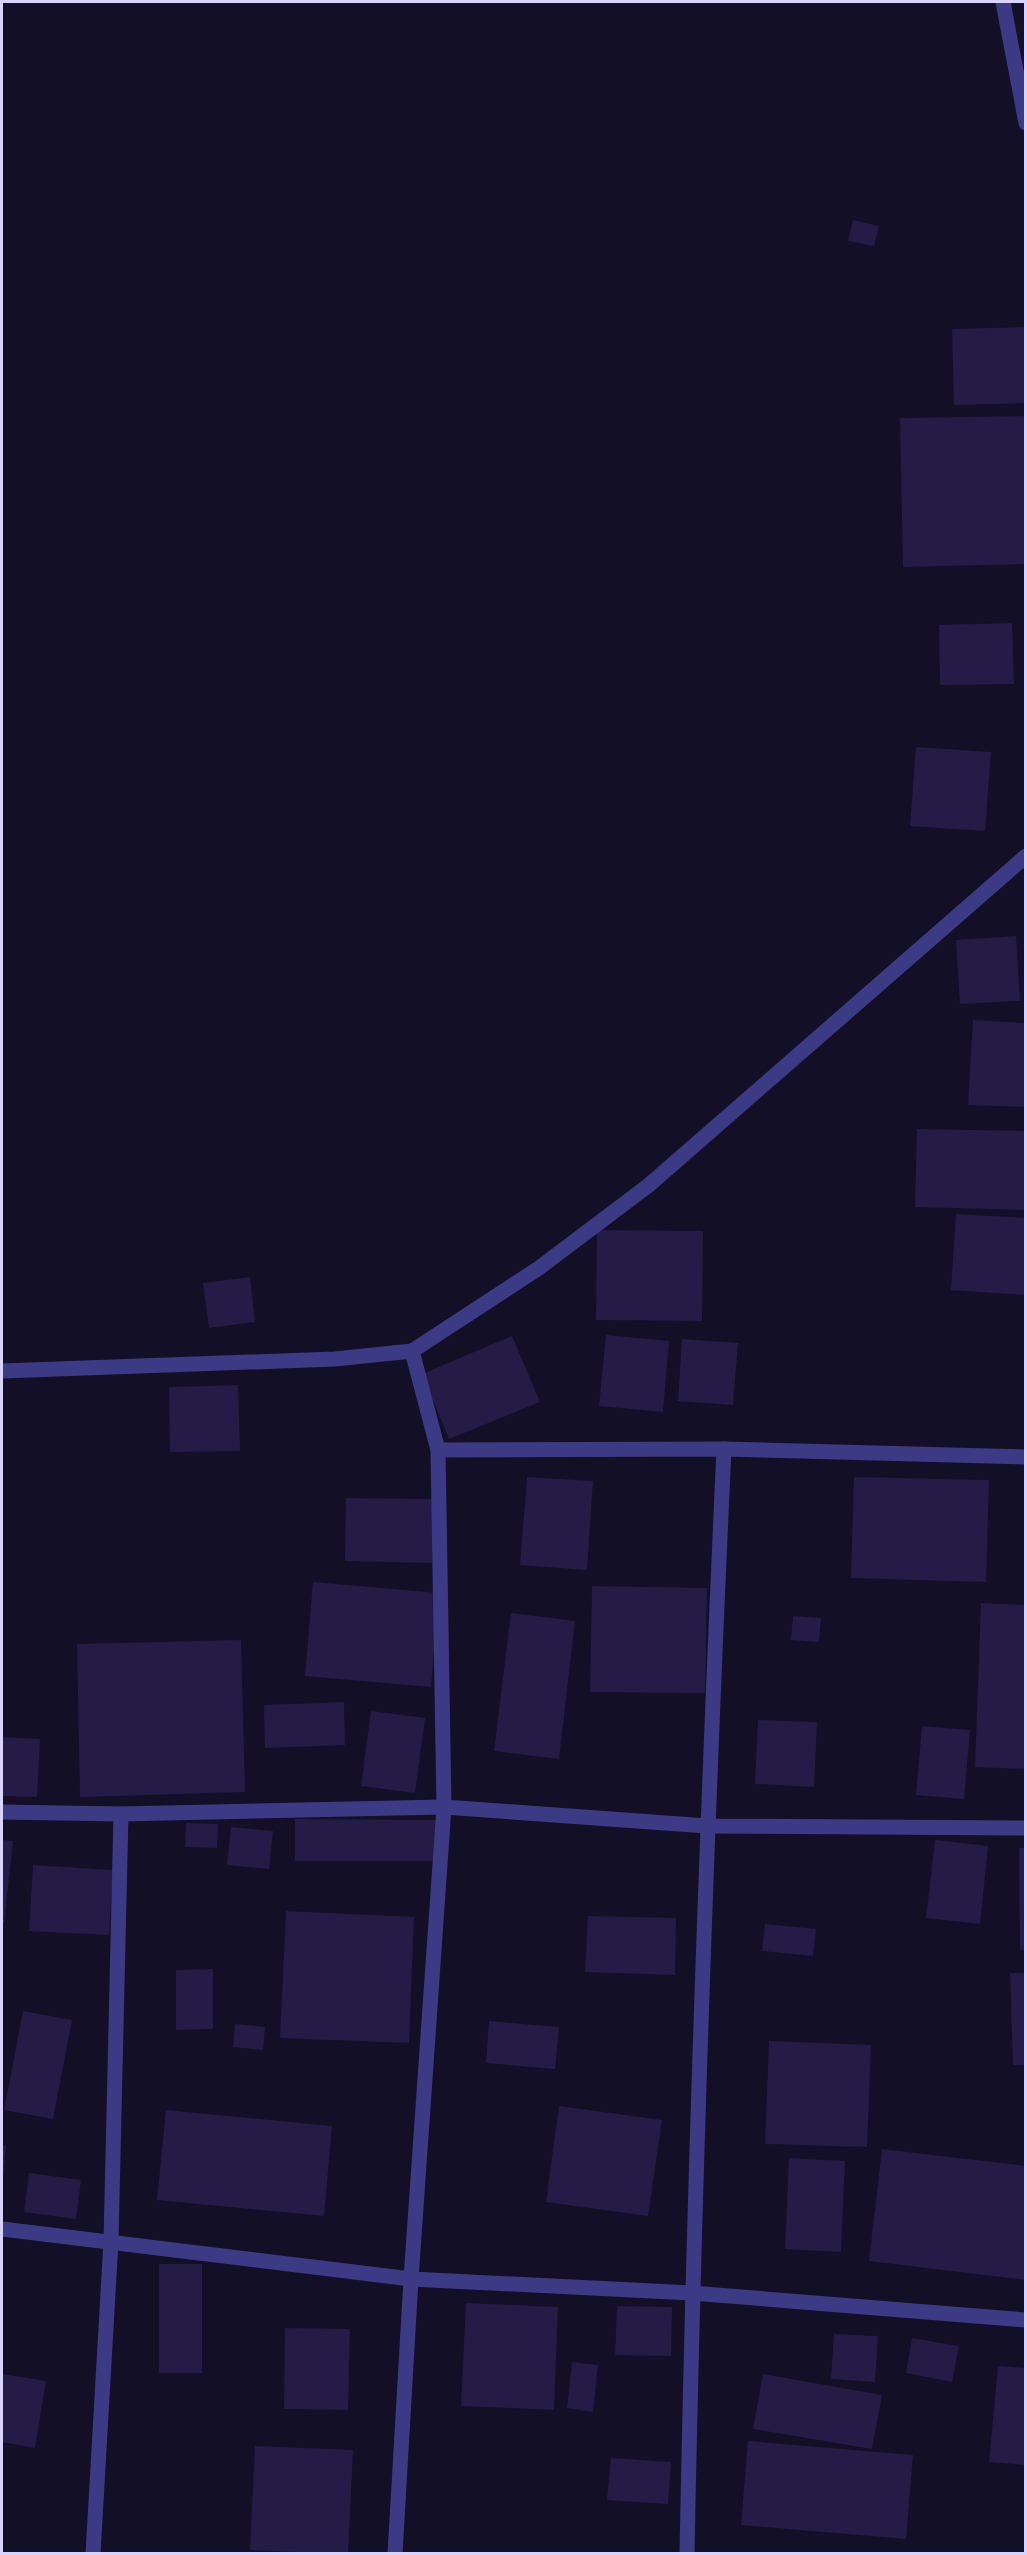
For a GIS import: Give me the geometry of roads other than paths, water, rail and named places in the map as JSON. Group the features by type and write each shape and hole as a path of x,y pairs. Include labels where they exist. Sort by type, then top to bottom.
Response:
{"street":[{"path":"1003,2 1026,123"},
{"path":"2,1371 335,1359 412,1351 539,1268 649,1185 1026,856"},
{"path":"395,2553 411,2279 444,1806 438,1450 412,1351"},
{"path":"438,1450 724,1449 1026,1457"},
{"path":"687,2553 692,2293 707,1826 724,1449"},
{"path":"2,1812 122,1814 444,1806 707,1826 1026,1828"},
{"path":"93,2553 111,2241 122,1814"},
{"path":"2,2229 411,2279 692,2293 1026,2320"}]}
